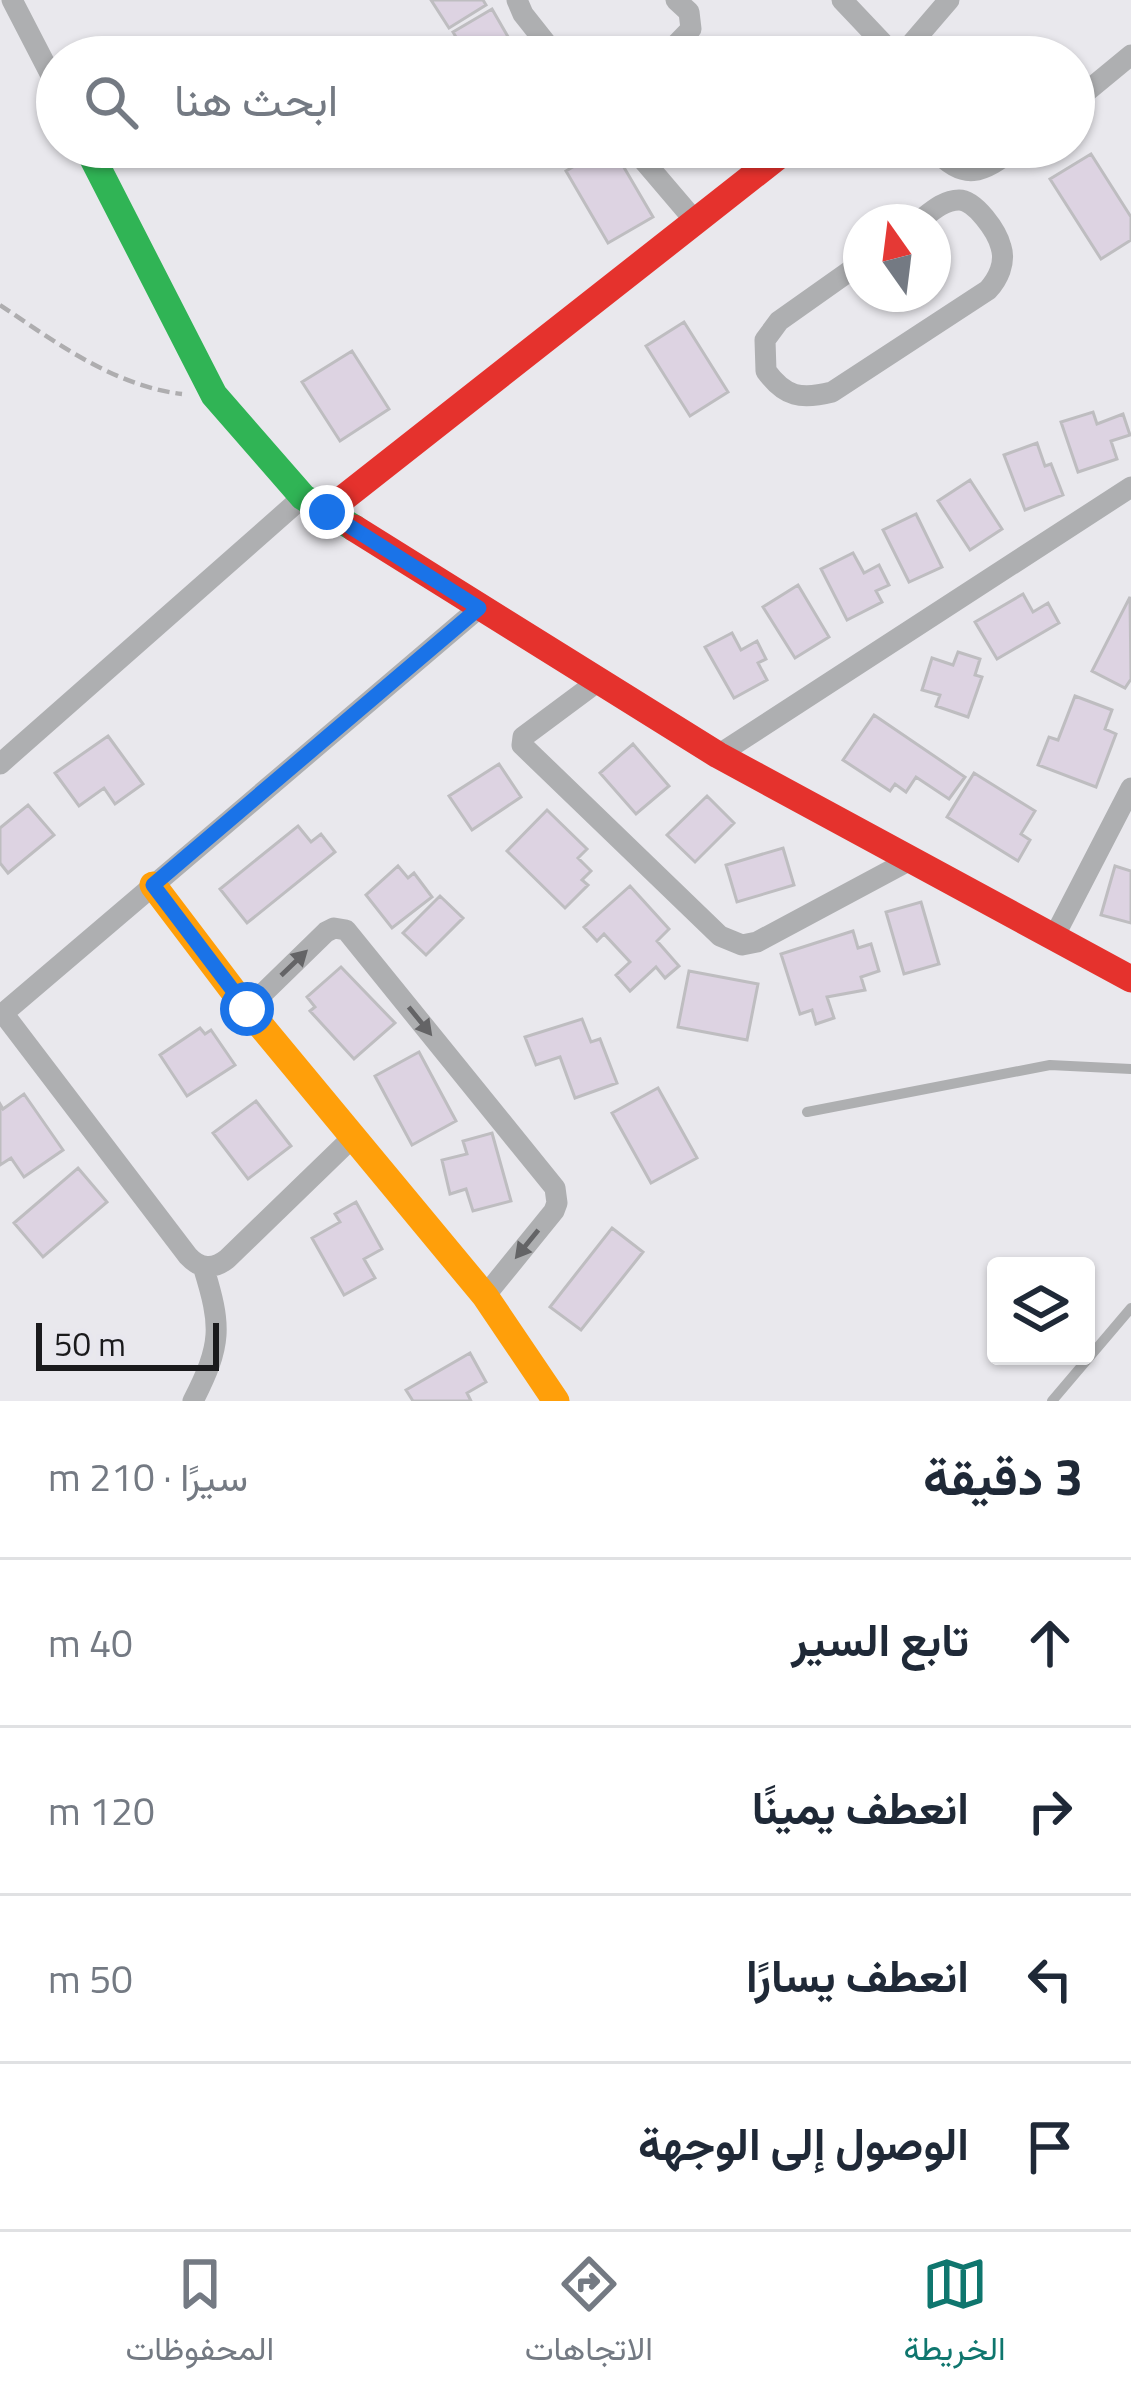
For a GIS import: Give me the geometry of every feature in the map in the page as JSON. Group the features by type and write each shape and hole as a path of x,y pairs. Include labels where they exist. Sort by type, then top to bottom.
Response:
{"street":[{"path":"12,0 36,47"},
{"path":"517,0 540,36"},
{"path":"676,0 689,12 691,29 684,36"},
{"path":"842,0 877,36"},
{"path":"917,36 950,0"},
{"path":"1095,85 1131,55"},
{"path":"98,168 214,395 315,504 718,755 1131,979"},
{"path":"650,168 695,221"},
{"path":"0,764 315,504 763,168"},
{"path":"956,168 972,172 979,168"},
{"path":"962,199 972,172"},
{"path":"843,275 779,321 765,340 766,371 789,395 810,398 832,392 988,290 998,278 1001,247 974,204 962,199 944,204"},
{"path":"718,755 1131,487"},
{"path":"352,1138 227,1259 202,1266 188,1256 2,1015 479,608"},
{"path":"597,682 523,737 522,745 720,936 742,945 757,942 912,859"},
{"path":"1054,938 1131,788"},
{"path":"153,885 247,1009 484,1296 556,1401"},
{"path":"247,1009 326,932 346,930 555,1188 554,1211 484,1296"},
{"path":"193,1401 218,1327 202,1266"}],"lane":[{"path":"807,1112 1050,1065 1131,1069"},
{"path":"1052,1401 1131,1308"}],"path":[{"path":"0,305 75,354 126,380 177,394 214,395"}],"building":[{"path":"431,0 483,0 486,5 449,28"},
{"path":"492,9 508,36 455,36 453,32"},
{"path":"1095,160 1131,217 1131,240 1101,259 1050,179 1068,168 1095,168"},
{"path":"624,168 653,217 608,243 566,171"},
{"path":"684,322 728,392 690,416 646,346"},
{"path":"352,351 389,409 340,441 302,382"},
{"path":"1093,412 1097,424 1123,414 1130,435 1111,441 1117,459 1078,472 1061,422"},
{"path":"1037,443 1063,495 1025,510 1004,455"},
{"path":"970,480 1002,529 970,550 938,501"},
{"path":"916,514 942,567 909,582 883,530"},
{"path":"853,553 864,573 879,565 889,585 876,591 882,602 847,620 821,569"},
{"path":"798,585 829,637 795,658 763,607"},
{"path":"1023,594 1033,612 1048,603 1059,623 997,659 975,622"},
{"path":"1130,597 1131,679 1125,688 1092,671"},
{"path":"732,633 741,650 757,641 766,659 758,663 767,680 734,698 705,647"},
{"path":"958,652 980,659 975,675 982,677 968,717 936,706 940,695 922,690 932,658 953,665"},
{"path":"1075,696 1112,710 1105,729 1116,734 1096,787 1038,765 1049,737 1058,740"},
{"path":"874,715 965,777 949,799 916,777 906,792 895,784 890,791 843,760"},
{"path":"108,736 143,784 115,804 104,788 79,806 55,773"},
{"path":"633,744 669,786 636,814 600,773"},
{"path":"499,764 521,797 472,830 449,796"},
{"path":"974,773 1035,811 1021,834 1030,840 1018,861 947,817"},
{"path":"707,796 734,823 695,862 667,835"},
{"path":"28,805 54,835 8,873 0,863 0,828"},
{"path":"547,810 587,849 578,858 591,871 582,880 588,885 565,908 507,851"},
{"path":"298,826 311,842 321,834 335,852 247,923 220,889"},
{"path":"783,848 794,885 737,902 726,865"},
{"path":"398,866 408,878 414,873 432,897 392,928 366,895"},
{"path":"1115,866 1131,871 1131,923 1101,915"},
{"path":"630,886 669,929 657,941 679,966 665,978 656,967 630,991 616,975 630,962 604,934 597,941 584,927"},
{"path":"440,896 463,918 426,955 403,933"},
{"path":"921,902 939,964 904,974 886,912"},
{"path":"853,931 858,948 871,944 879,971 861,977 865,990 827,997 834,1018 816,1024 812,1010 800,1014 781,954"},
{"path":"341,967 395,1023 354,1059 310,1011 315,1007 307,997"},
{"path":"689,971 758,984 747,1040 678,1027"},
{"path":"582,1019 591,1042 600,1039 617,1083 575,1098 560,1057 536,1065 525,1037"},
{"path":"200,1028 205,1034 211,1030 235,1065 187,1096 160,1055"},
{"path":"419,1052 456,1121 412,1145 375,1076"},
{"path":"658,1088 697,1158 651,1183 612,1113"},
{"path":"24,1094 63,1150 24,1177 11,1158 0,1165 0,1104 3,1109"},
{"path":"256,1101 291,1146 248,1179 213,1133"},
{"path":"492,1133 511,1201 473,1211 466,1189 450,1194 442,1160 467,1154 463,1141"},
{"path":"78,1168 107,1202 43,1257 14,1223"},
{"path":"356,1202 382,1249 364,1259 375,1278 344,1295 312,1238 340,1222 335,1214"},
{"path":"612,1228 643,1252 581,1330 550,1307"},
{"path":"470,1353 486,1382 467,1393 471,1401 413,1401 406,1390"}],"traffic: fast":[{"path":"98,168 214,395 303,497 354,528"}],"traffic: slow":[{"path":"153,885 247,1009 485,1296 556,1401"}],"traffic: jam":[{"path":"327,511 763,168"},
{"path":"354,528 718,755 1131,979"}],"route":[{"path":"247,1009 153,885 479,608 327,512"}]}
